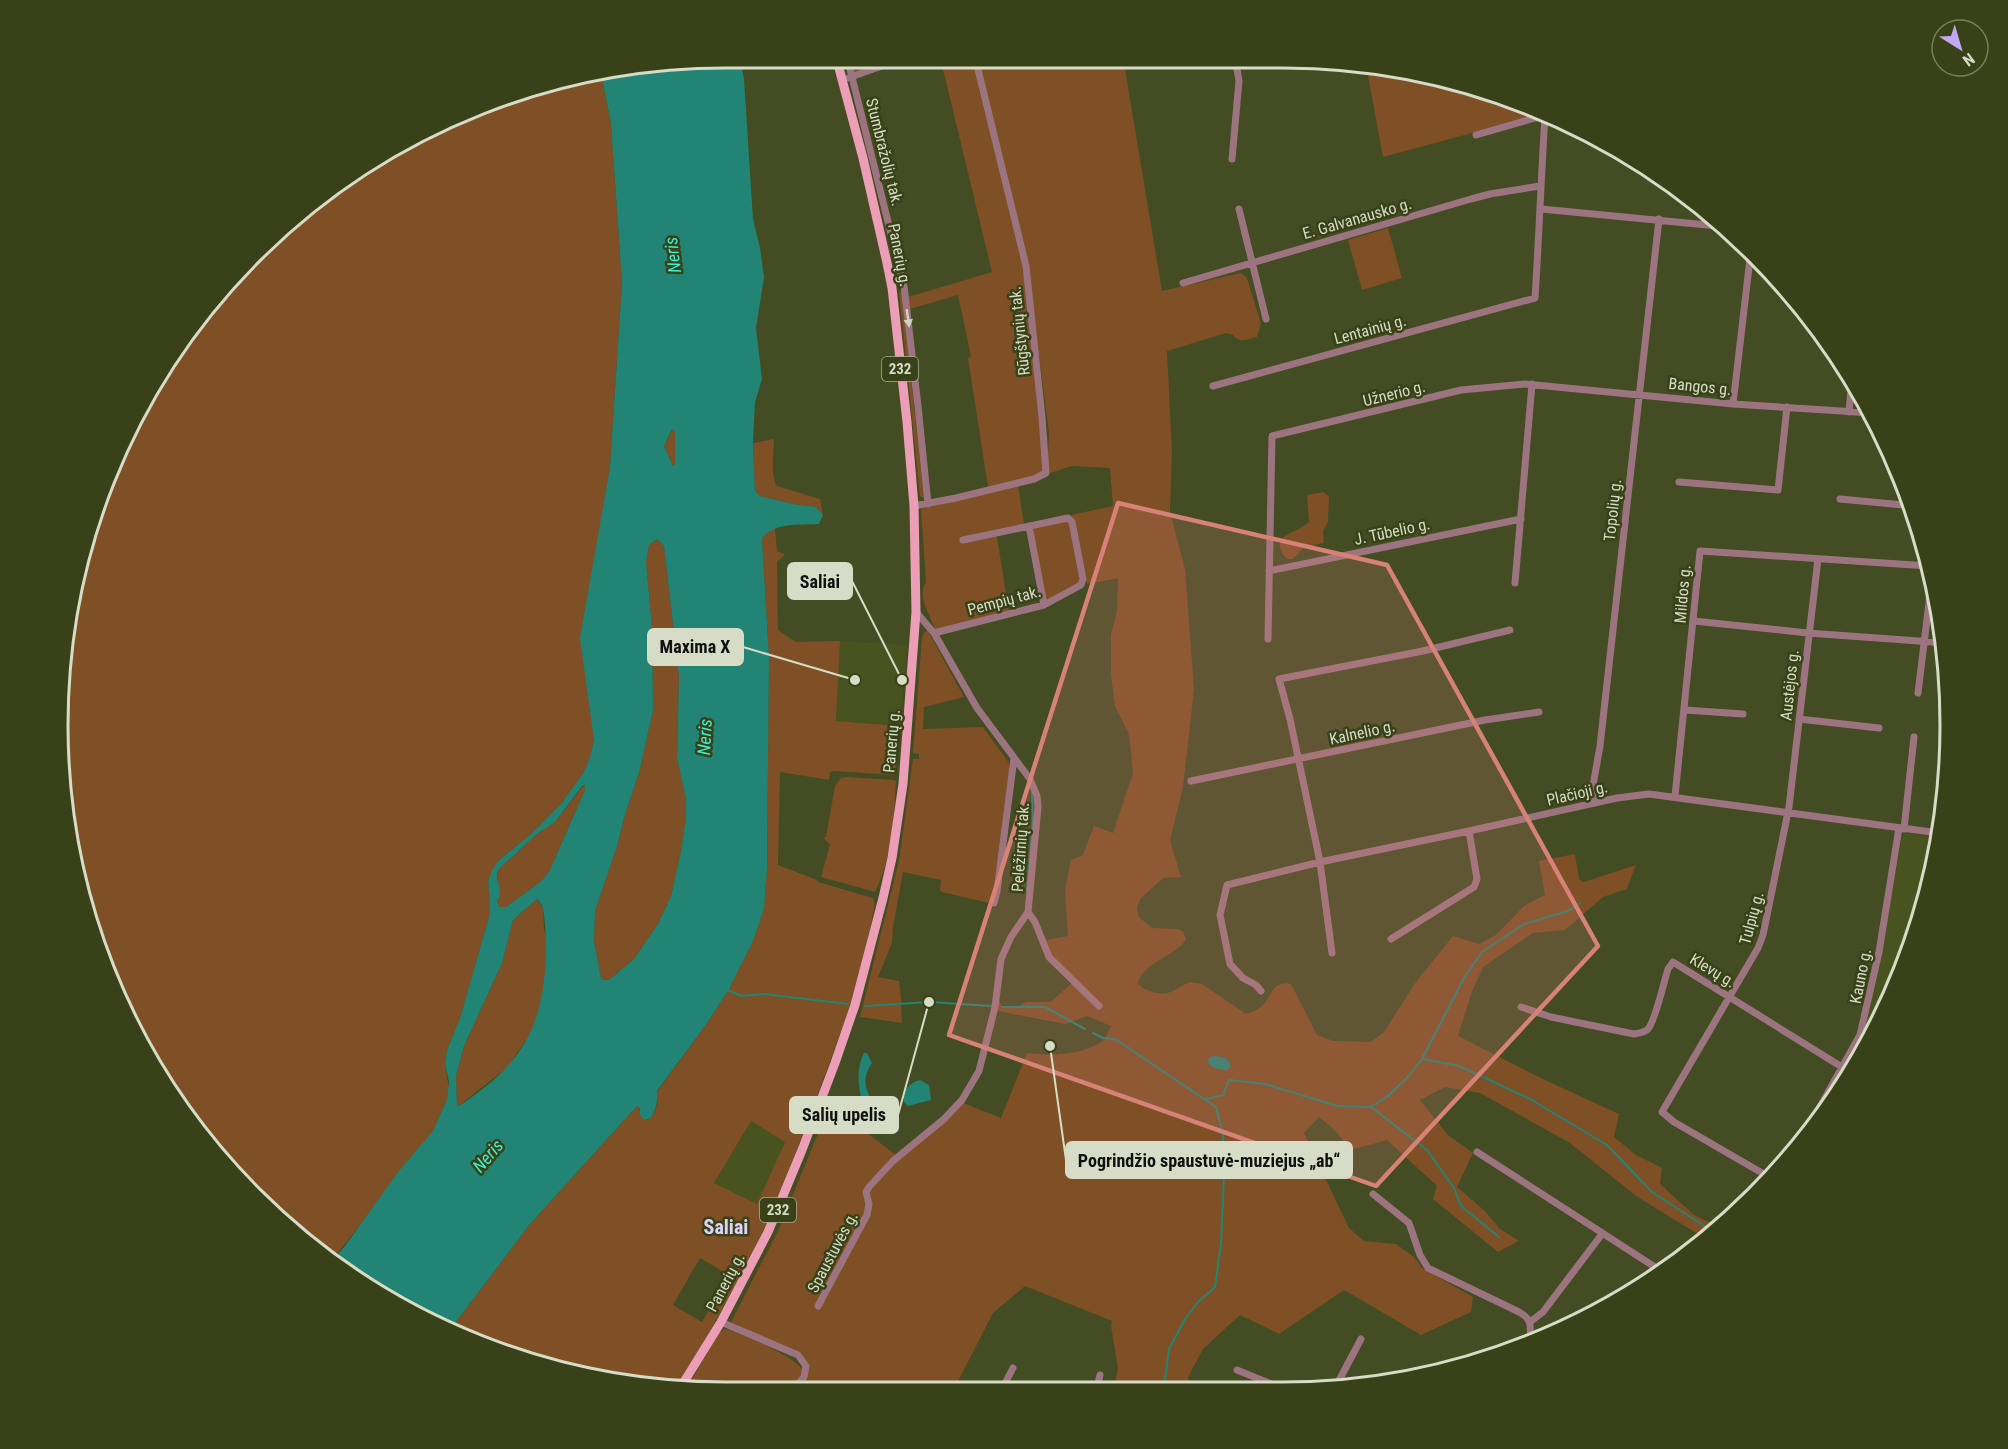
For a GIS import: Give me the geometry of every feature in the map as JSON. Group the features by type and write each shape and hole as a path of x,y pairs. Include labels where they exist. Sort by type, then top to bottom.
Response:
{"main road":[{"name":"Panerių g.","path":"685,1380 721,1322 757,1254 788,1185 839,1051 865,970 892,858 899,814 916,612 914,506 892,288 847,79 842,68"}],"street":[{"name":"Stumbražolių tak.","path":"847,68 847,79 904,286 928,504"},
{"path":"847,79 877,68"},
{"name":"Rūgštynių tak.","path":"914,506 1034,479 1046,472 1026,266 978,68"},
{"path":"1232,159 1239,81 1237,68"},
{"path":"1476,135 1535,118"},
{"path":"1545,122 1540,186 1541,209 1710,225"},
{"name":"E. Galvanausko g.","path":"1183,283 1480,197 1540,186"},
{"path":"1239,209 1266,319"},
{"name":"Lentainių g.","path":"1213,386 1535,298 1541,209"},
{"name":"Topolių g.","path":"1594,803 1592,791 1600,746 1659,219"},
{"path":"1733,404 1749,261"},
{"path":"1515,583 1521,519 1528,384"},
{"name":"Bangos g.","path":"1528,384 1733,404 1861,413"},
{"name":"Užnerio g.","path":"1269,571 1272,436 1461,390 1528,384"},
{"path":"1849,412 1851,394"},
{"path":"1679,482 1778,490 1787,407"},
{"path":"1840,499 1903,505"},
{"name":"Pempių tak.","path":"934,633 1044,605 1081,585 1083,579 1072,522 1068,518 963,540"},
{"name":"J. Tūbelio g.","path":"1269,571 1521,519"},
{"path":"1029,526 1044,605"},
{"name":"Mildos g.","path":"1675,796 1700,551 1921,565"},
{"name":"Austėjos g.","path":"1787,814 1818,559"},
{"path":"1268,639 1269,571"},
{"path":"1918,693 1929,603"},
{"name":"Pelėžirnių tak.","path":"916,612 934,633 972,701 1030,778 1037,796 1034,858 1028,912 1011,937 1000,959 995,1006"},
{"path":"1694,621 1808,633 1935,642"},
{"path":"1332,953 1320,862 1279,680 1423,651 1510,630"},
{"path":"1684,710 1743,714"},
{"name":"Kalnelio g.","path":"1191,781 1485,720 1539,712"},
{"path":"1799,719 1879,728"},
{"path":"1902,829 1914,737"},
{"path":"994,903 1014,758"},
{"name":"Plačioji g.","path":"1261,991 1256,985 1243,978 1230,964 1220,915 1227,885 1320,862 1594,803 1657,794 1787,814 1931,832"},
{"name":"Tulpių g.","path":"1763,1173 1662,1113 1758,948 1763,935 1787,814"},
{"name":"Kauno g.","path":"1855,1048 1866,1016 1902,829"},
{"path":"1391,939 1474,887 1477,879 1469,831"},
{"path":"1028,912 1035,922 1049,957 1099,1006"},
{"name":"Klevų g.","path":"1521,1007 1551,1017 1634,1034 1640,1033 1650,1027 1668,969 1673,962 1843,1068"},
{"name":"Spaustuvės g.","path":"818,1306 867,1215 868,1187 893,1161 944,1119 966,1093 979,1071 995,1006"},
{"path":"1477,1152 1655,1267"},
{"path":"1373,1194 1409,1222 1420,1255 1428,1268 1525,1315 1530,1322 1530,1333"},
{"path":"1530,1322 1543,1312 1602,1234"},
{"path":"721,1322 798,1355 806,1366 804,1377 800,1382"},
{"path":"1339,1379 1361,1339"},
{"path":"1006,1382 1013,1368"},
{"path":"1237,1370 1267,1382"},
{"path":"1099,1382 1100,1375"}],"highlighted area":[{"path":"1118,503 1387,565 1598,946 1376,1186 949,1035"}],"shaded area":[{"path":"853,68 869,68 854,73"},
{"path":"943,68 976,68 1025,273 1044,469 1039,475 988,487 968,358 971,356 958,295 910,309 908,297 992,272"},
{"path":"981,68 1125,68 1162,291 1241,273 1247,278 1261,324 1257,337 1247,340 1235,338 1226,333 1167,351 1172,453 1170,511 1185,569 1194,689 1183,787 1170,840 1181,877 1163,878 1140,899 1137,909 1139,917 1152,928 1178,929 1183,932 1186,939 1182,945 1146,970 1138,983 1140,986 1162,994 1190,982 1202,984 1246,1014 1263,1004 1279,985 1291,984 1317,1035 1333,1041 1371,1042 1384,1032 1416,982 1453,936 1479,944 1496,935 1525,905 1545,895 1539,861 1575,854 1579,879 1584,882 1636,865 1627,889 1603,897 1565,930 1533,933 1483,967 1471,994 1458,1036 1619,1114 1614,1137 1636,1155 1662,1168 1660,1184 1694,1215 1711,1223 1698,1234 1636,1196 1570,1143 1480,1093 1445,1087 1420,1100 1448,1135 1473,1153 1457,1187 1485,1211 1499,1228 1519,1241 1498,1252 1433,1199 1437,1186 1387,1140 1351,1150 1334,1129 1319,1117 1304,1133 1349,1228 1364,1241 1396,1244 1414,1257 1422,1268 1473,1297 1471,1312 1421,1335 1344,1290 1279,1334 1240,1315 1203,1349 1188,1377 1189,1382 1115,1382 1118,1368 1112,1321 1025,1286 993,1313 958,1382 802,1382 809,1369 807,1361 798,1352 731,1322 778,1231 830,1104 897,1156 963,1103 1001,1118 1027,1053 1055,1054 1085,1050 1103,1041 1111,1026 1087,1016 1065,1024 998,1011 998,998 1002,1007 1018,1007 1026,1002 1051,1002 1073,982 1049,957 1042,941 1068,936 1065,890 1071,860 1083,855 1094,826 1113,833 1133,773 1129,734 1115,706 1111,675 1111,635 1117,611 1118,578 1087,584 1071,515 1113,506 1110,468 1072,466 1047,474 1049,433 1026,254"},
{"path":"1367,73 1454,90 1495,102 1532,117 1383,157"},
{"path":"602,79 611,124 622,283 610,467 600,528 594,740 584,772 574,787 561,804 531,834 499,860 488,882 489,917 460,1018 447,1050 445,1064 449,1089 433,1131 337,1255 291,1218 260,1189 231,1158 178,1090 135,1015 118,976 102,936 80,853 69,767 69,682 73,639 80,596 102,513 135,434 178,359 231,291 260,260 291,231 359,178 434,135 513,102"},
{"path":"1388,228 1402,278 1362,290 1348,240"},
{"path":"899,291 902,293 924,499 920,496"},
{"path":"673,428 675,464 673,466 664,446"},
{"path":"774,439 773,470 777,486 820,499 823,515 816,507 760,496 755,491 753,443"},
{"path":"1018,485 1024,524 996,531 1009,612 935,630 923,600 923,588 926,582 921,509"},
{"path":"1324,492 1329,497 1328,522 1323,531 1324,543 1304,547 1293,559 1287,559 1281,551 1281,540 1309,522 1307,495"},
{"path":"1068,519 1071,522 1080,582 1047,602 1044,600 1031,530"},
{"path":"775,528 777,551 785,555 777,562 778,630 796,642 840,641 836,721 900,726 895,775 833,771 830,772 829,780 780,772 778,865 818,882 873,898 875,904 852,1002 779,1198 750,1258 681,1380 596,1369 513,1347 455,1323 530,1224 637,1106 646,1120 655,1112 657,1092 728,991 753,941 764,909 767,869 769,657 762,539 767,532","holes":["751,1121 785,1142 757,1204 714,1183","700,1258 729,1275 702,1322 673,1305"]},
{"path":"657,539 664,546 679,676 677,758 686,799 686,818 671,896 658,924 634,959 610,979 604,980 601,978 594,941 595,911 639,773 653,711 652,627 646,562 649,545"},
{"path":"928,631 964,697 924,707 923,729 983,727 1009,763 1009,771 993,901 989,903 942,892 940,890 941,880 903,872 892,943 878,977 899,981 902,1023 860,1017 899,861 913,759 919,759 919,754 913,753 922,637 924,632"},
{"path":"840,641 907,645 900,726 836,721"},
{"path":"841,778 896,781 889,852 875,892 821,877 830,844 823,838 826,837 835,786"},
{"path":"584,785 585,790 549,872 540,882 506,907 500,907 497,903 500,893 497,878 499,869 537,834 555,822"},
{"path":"1906,833 1930,838 1928,853 1906,936 1873,1015 1864,1030 1866,1027 1902,837"},
{"path":"537,899 543,909 547,941 545,985 535,1024 508,1067 457,1107 456,1076 464,1046 502,963 513,920"},
{"path":"751,1121 785,1141 758,1205 714,1183"},
{"path":"725,1329 732,1331 778,1352 797,1364 802,1369 802,1375 796,1382 691,1380 719,1333"}],"water":[{"name":"Neris","path":"742,68 753,219 764,277 756,328 762,379 755,402 753,443 755,491 760,496 816,507 823,515 819,524 780,527 762,539 769,657 767,869 764,909 753,941 728,991 657,1091 656,1105 651,1118 644,1120 637,1106 530,1224 455,1323 396,1293 337,1255 398,1172 433,1131 447,1099 449,1082 445,1064 447,1050 460,1018 489,917 488,882 492,870 499,860 531,834 561,804 584,772 590,757 594,740 580,638 610,467 622,283 611,124 602,79 682,69","holes":["672,429 675,432 675,464 673,466 664,446","657,539 664,546 679,676 677,758 686,799 686,818 671,896 658,924 634,959 610,979 604,980 601,978 594,941 595,911 639,773 653,711 652,627 646,562 649,545","585,785 585,790 549,872 540,882 506,907 500,907 497,902 500,893 497,878 499,869 537,834 555,822","537,899 543,910 546,952 544,983 533,1027 524,1045 497,1077 457,1107 456,1076 464,1046 502,963 513,920"]},
{"path":"864,1053 867,1053 872,1063 867,1072 866,1087 881,1122 878,1124 866,1110 860,1091 859,1071"},
{"path":"1210,1057 1223,1057 1231,1066 1227,1070 1215,1068 1209,1063"},
{"path":"920,1080 929,1085 931,1100 908,1106 904,1102 906,1091 910,1085"}],"waterway":[{"path":"1027,891 1033,821 1032,792"},
{"path":"1206,1099 1223,1095 1229,1080 1265,1084 1337,1106 1371,1107 1388,1096 1407,1078 1422,1059 1464,978 1482,952 1524,924 1568,911 1580,903"},
{"path":"727,990 742,996 764,994 848,1004"},
{"path":"865,1006 929,1002 992,1006"},
{"path":"1002,1007 1045,1007 1085,1029"},
{"path":"1093,1033 1103,1038 1115,1039 1216,1107 1223,1135 1221,1243 1215,1287 1198,1302 1185,1319 1169,1349 1165,1382"},
{"path":"1422,1059 1459,1066 1530,1099 1607,1145 1652,1192 1706,1227"},
{"path":"1371,1107 1427,1150 1454,1188 1461,1206 1499,1237"}],"place":[{"name":"Maxima X","path":"855,680"},
{"name":"Saliai","path":"902,680"},
{"name":"Salių upelis","path":"929,1002"},
{"name":"Pogrindžio spaustuvė-muziejus „ab“","path":"1050,1046"}],"district":[{"name":"Saliai","path":"726,1227"}]}
